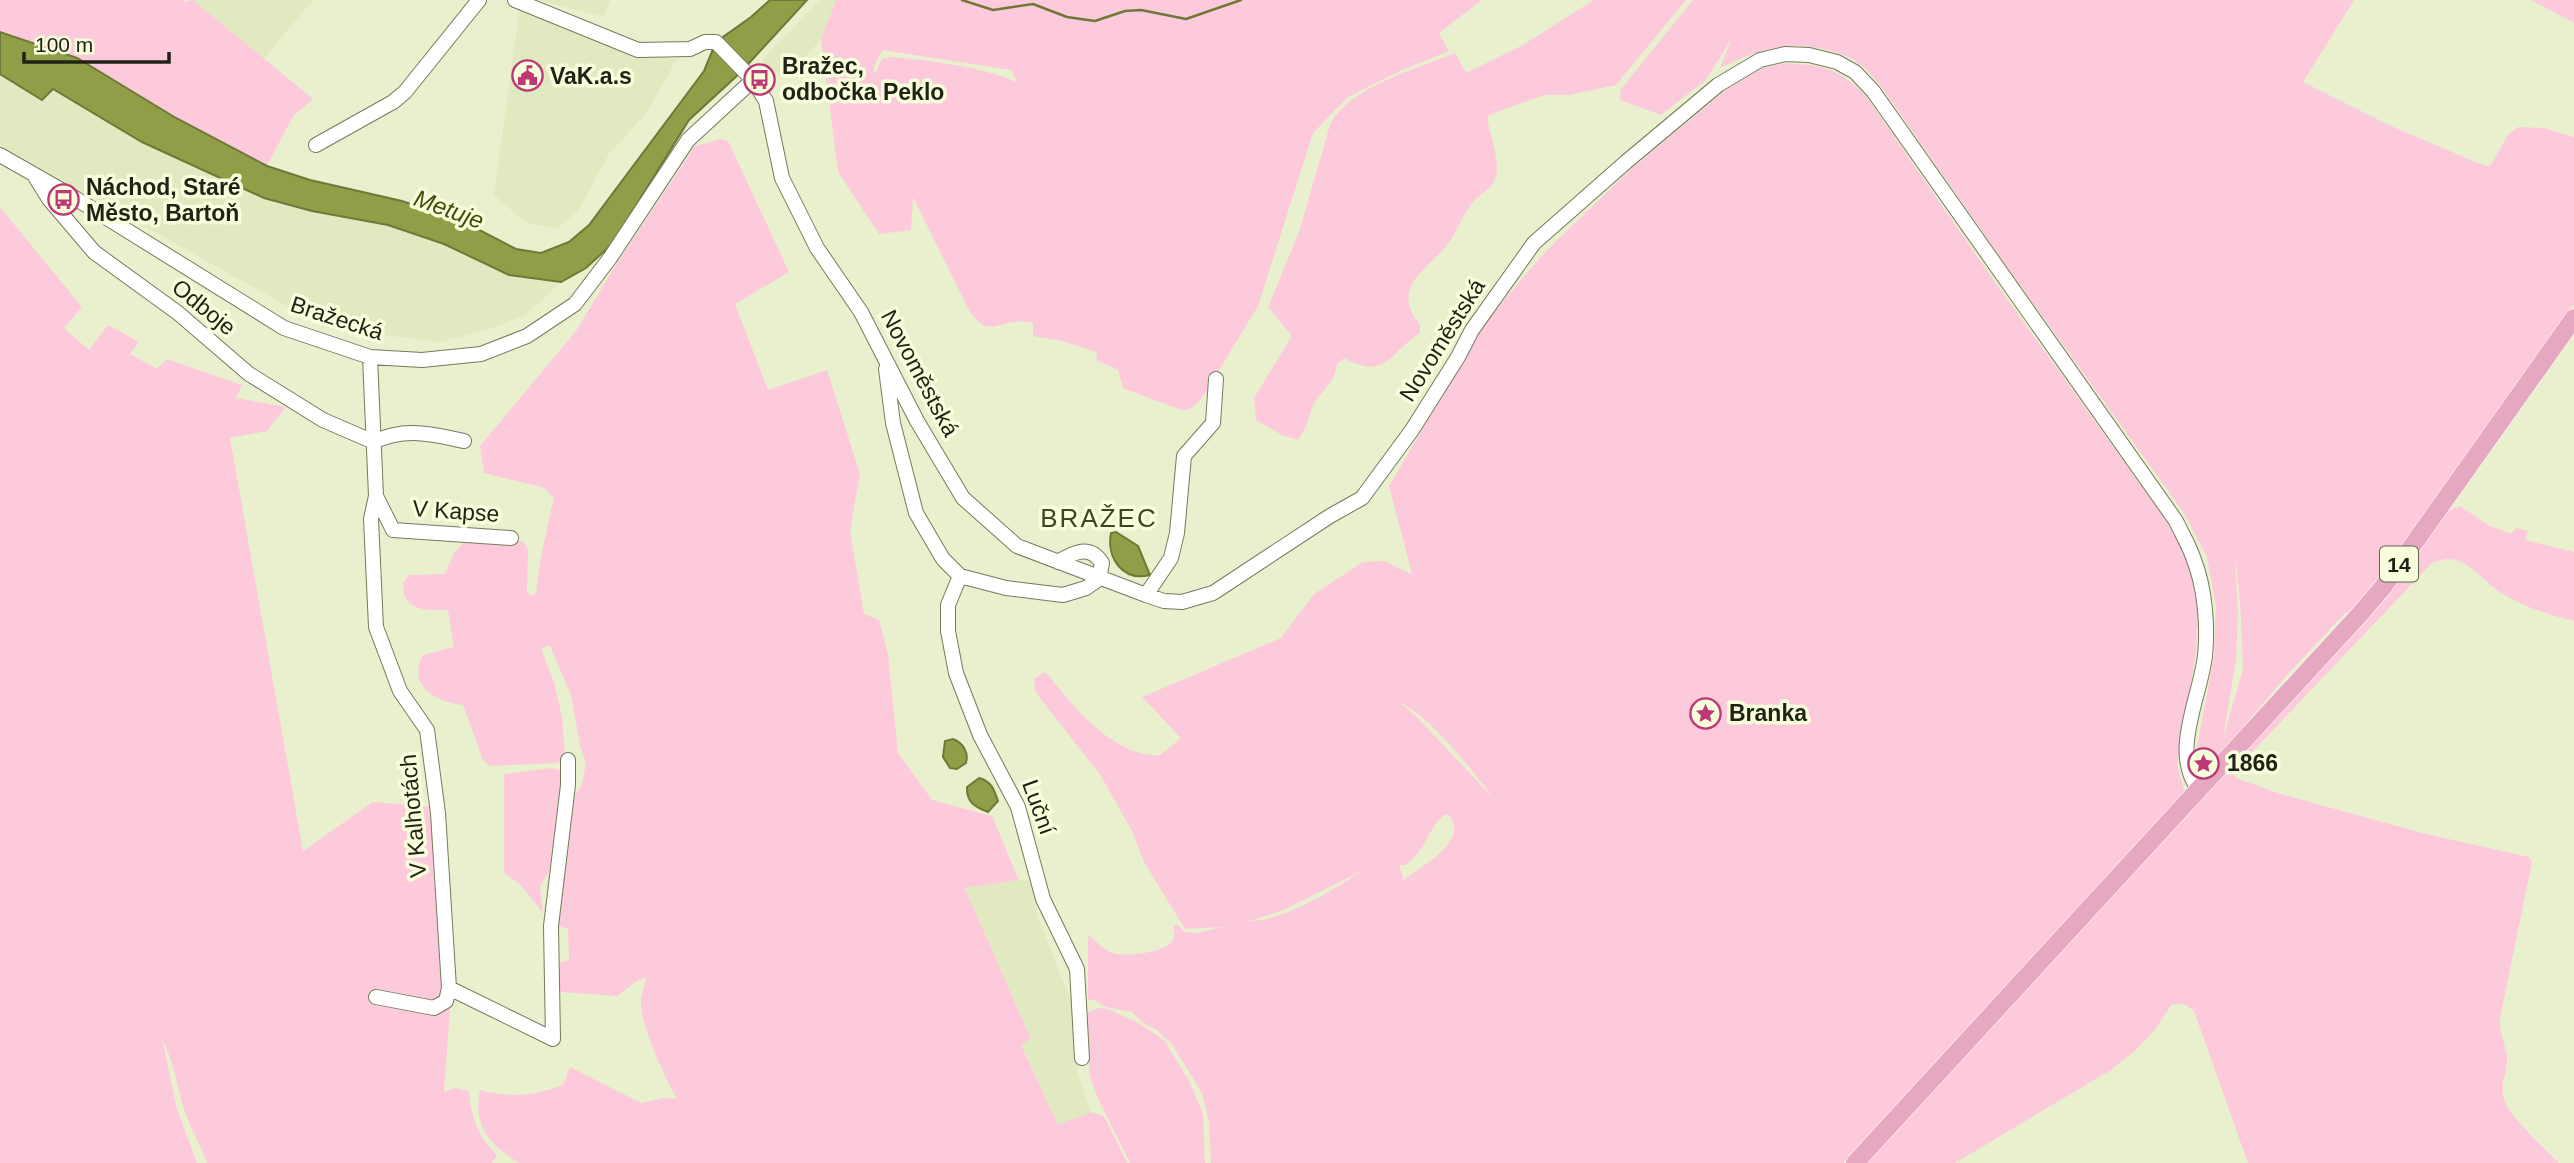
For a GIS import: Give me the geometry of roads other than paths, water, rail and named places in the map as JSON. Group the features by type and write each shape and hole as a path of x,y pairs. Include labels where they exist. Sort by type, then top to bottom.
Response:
{"main road":[{"name":"14","path":"1855,1163 2383,587 2574,318"}],"street":[{"path":"316,145 393,102 405,92 479,0"},
{"name":"Novoměstská","path":"515,0 638,50 690,49 705,42 716,42 750,76 766,101 782,178 817,248 861,312 917,421 963,498 1017,546 1146,595 1182,602 1213,593 1362,498 1412,430 1472,330 1534,243 1718,85 1760,60 1786,54 1810,55 1837,62 1855,72 1873,91 2176,521 2195,561 2204,608 2205,655 2191,722 2186,765 2190,779 2199,790"},
{"name":"Bražecká","path":"70,195 284,328 370,357 422,360 481,354 527,336 575,304 610,258 688,140 750,76"},
{"name":"Odboje","path":"0,155 70,195"},
{"name":"Odboje","path":"33,174 49,199 94,252 178,313 250,374 323,420 374,442"},
{"name":"V Kalhotách","path":"370,357 376,496 371,519 376,627 400,691 427,730 438,813 449,988"},
{"path":"885,360 893,423 916,513 943,559 960,576 1006,588 1063,595 1086,588 1099,579 1102,563 1097,555 1086,550 1073,552 1058,562"},
{"path":"1146,595 1171,558 1177,533 1184,456 1213,423 1216,379"},
{"path":"374,442 387,435 414,432 464,441"},
{"name":"V Kapse","path":"376,496 393,530 511,538"},
{"name":"Luční","path":"960,576 948,605 948,631 956,673 980,735 1018,807 1043,899 1077,969 1082,1058"},
{"path":"376,997 434,1008 446,1000 449,988 553,1039 551,926 568,785 568,760"}],"waterway":[{"path":"962,0 993,10 1033,4 1067,17 1095,21 1125,11 1141,10 1186,19 1241,0"}],"place":[{"name":"VaK.a.s","path":"527,76"},
{"name":"Bražec, odbočka Peklo","path":"759,79"},
{"name":"Náchod, Staré Město, Bartoň","path":"63,200"},
{"name":"Branka","path":"1706,713"},
{"name":"1866","path":"2204,763"}],"district":[{"name":"BRAŽEC","path":"1099,518"}],"water label":[{"name":"Metuje","path":"449,209"}]}
